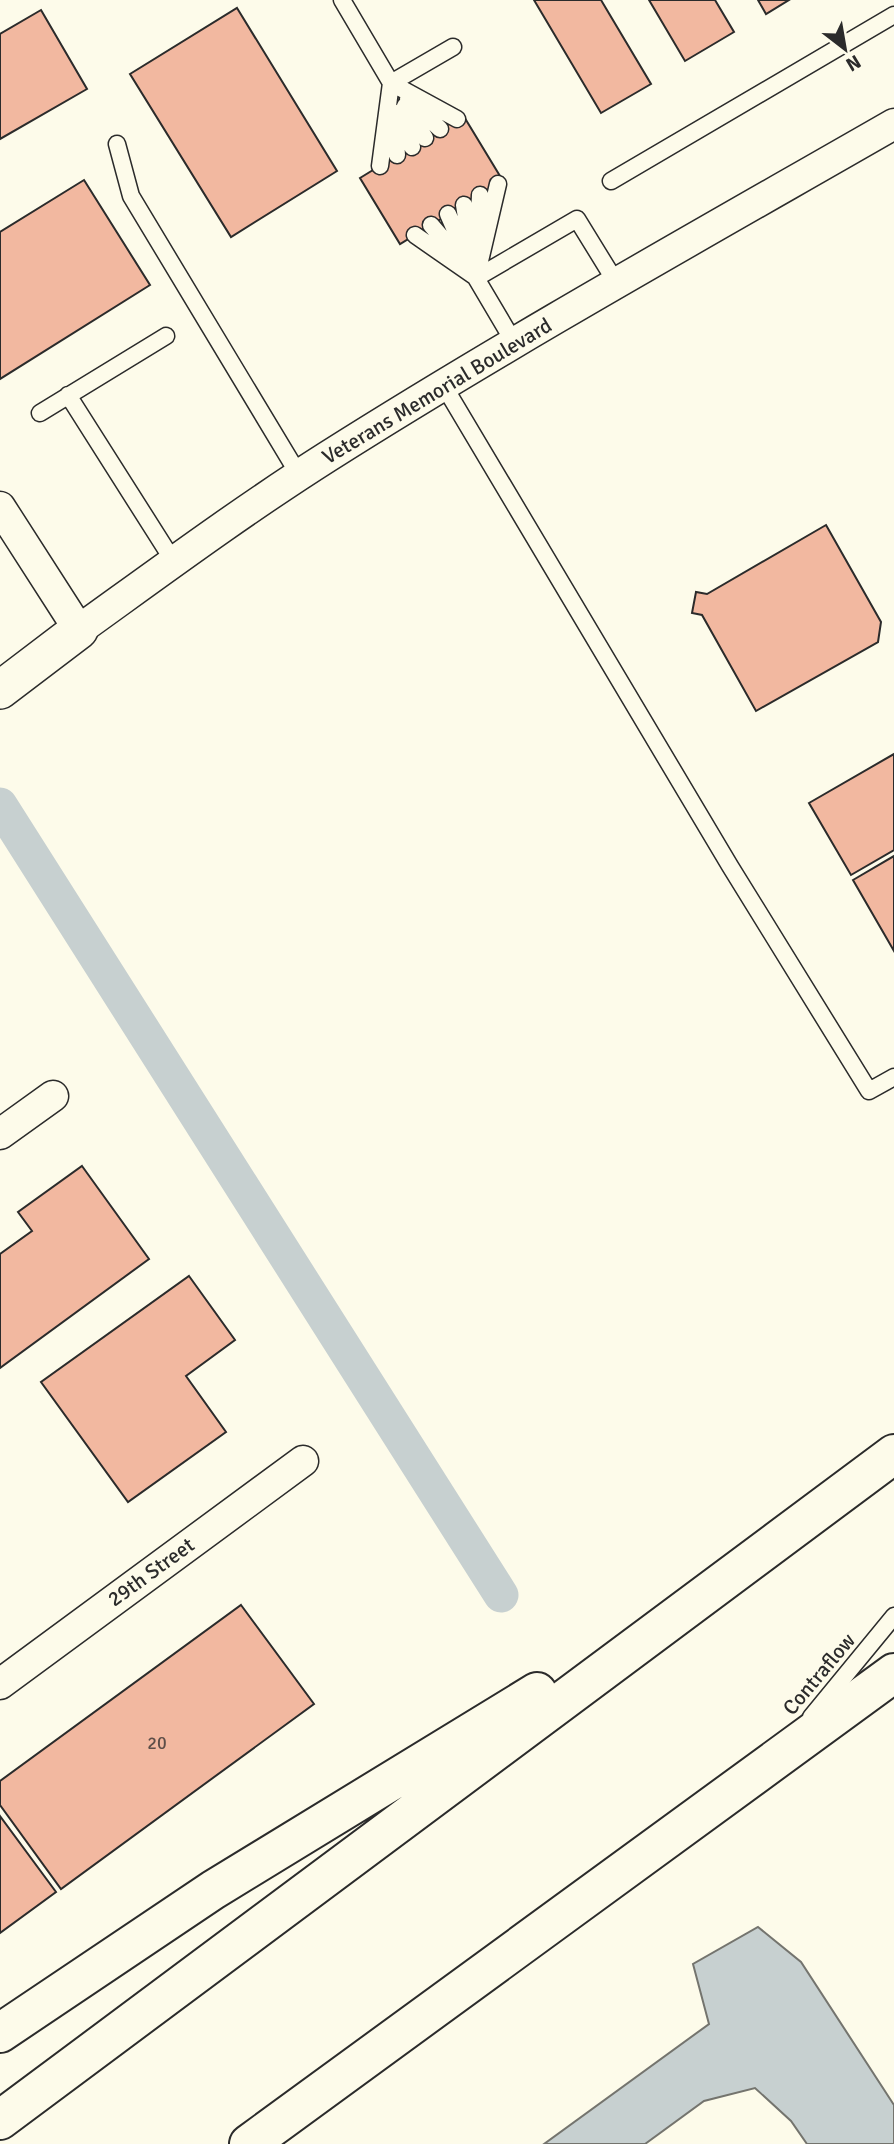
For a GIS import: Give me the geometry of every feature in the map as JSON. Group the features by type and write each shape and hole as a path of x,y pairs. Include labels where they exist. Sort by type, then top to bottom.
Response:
{"highway":[{"path":"0,2120 894,1454"},
{"path":"0,2033 213,1890 745,1564"},
{"path":"249,2144 894,1673"}],"street":[{"name":"Veterans Memorial Boulevard","path":"10,683 79,630 299,475 515,344 894,124"},
{"path":"0,506 79,630"},
{"path":"0,1134 53,1096"},
{"name":"29th Street","path":"0,1684 303,1461"}],"lane":[{"path":"342,0 391,83 411,147"},
{"path":"611,181 894,15"},
{"path":"391,83 453,47"},
{"path":"391,83 457,119"},
{"path":"391,83 440,129"},
{"path":"380,166 391,83"},
{"path":"117,144 131,196 299,475"},
{"path":"476,278 498,184"},
{"path":"476,278 480,195"},
{"path":"464,205 476,278"},
{"path":"448,214 476,278 515,344"},
{"path":"476,278 577,219 617,284"},
{"path":"431,225 476,278"},
{"path":"415,235 476,278"},
{"path":"40,413 166,336"},
{"path":"444,386 730,866 869,1091 894,1077"},
{"path":"68,395 174,562"},
{"name":"Contraflow","path":"776,1759 894,1616"}],"shaded area":[{"path":"758,1927 801,1962 894,2105 894,2144 807,2144 791,2121 755,2088 704,2101 645,2144 544,2144 709,2024 693,1964"}],"building":[{"path":"534,0 601,0 651,84 601,113"},
{"path":"649,0 715,0 734,32 685,61"},
{"path":"758,0 789,0 766,14"},
{"path":"237,8 337,171 231,237 130,74"},
{"path":"41,10 87,89 0,139 0,34"},
{"path":"463,115 503,181 400,244 360,178"},
{"path":"84,180 150,285 0,379 0,232"},
{"path":"826,525 881,622 878,642 756,711 702,615 692,613 696,592 707,594"},
{"path":"894,754 894,850 851,875 809,803"},
{"path":"894,856 894,951 853,880"},
{"path":"82,1166 149,1259 0,1368 0,1254 32,1231 18,1212"},
{"path":"189,1276 235,1340 186,1376 226,1432 128,1502 41,1382"},
{"path":"241,1605 314,1704 61,1889 0,1805 0,1781"},
{"path":"0,1816 56,1892 0,1933"}],"waterway":[{"path":"0,805 501,1595"}]}
